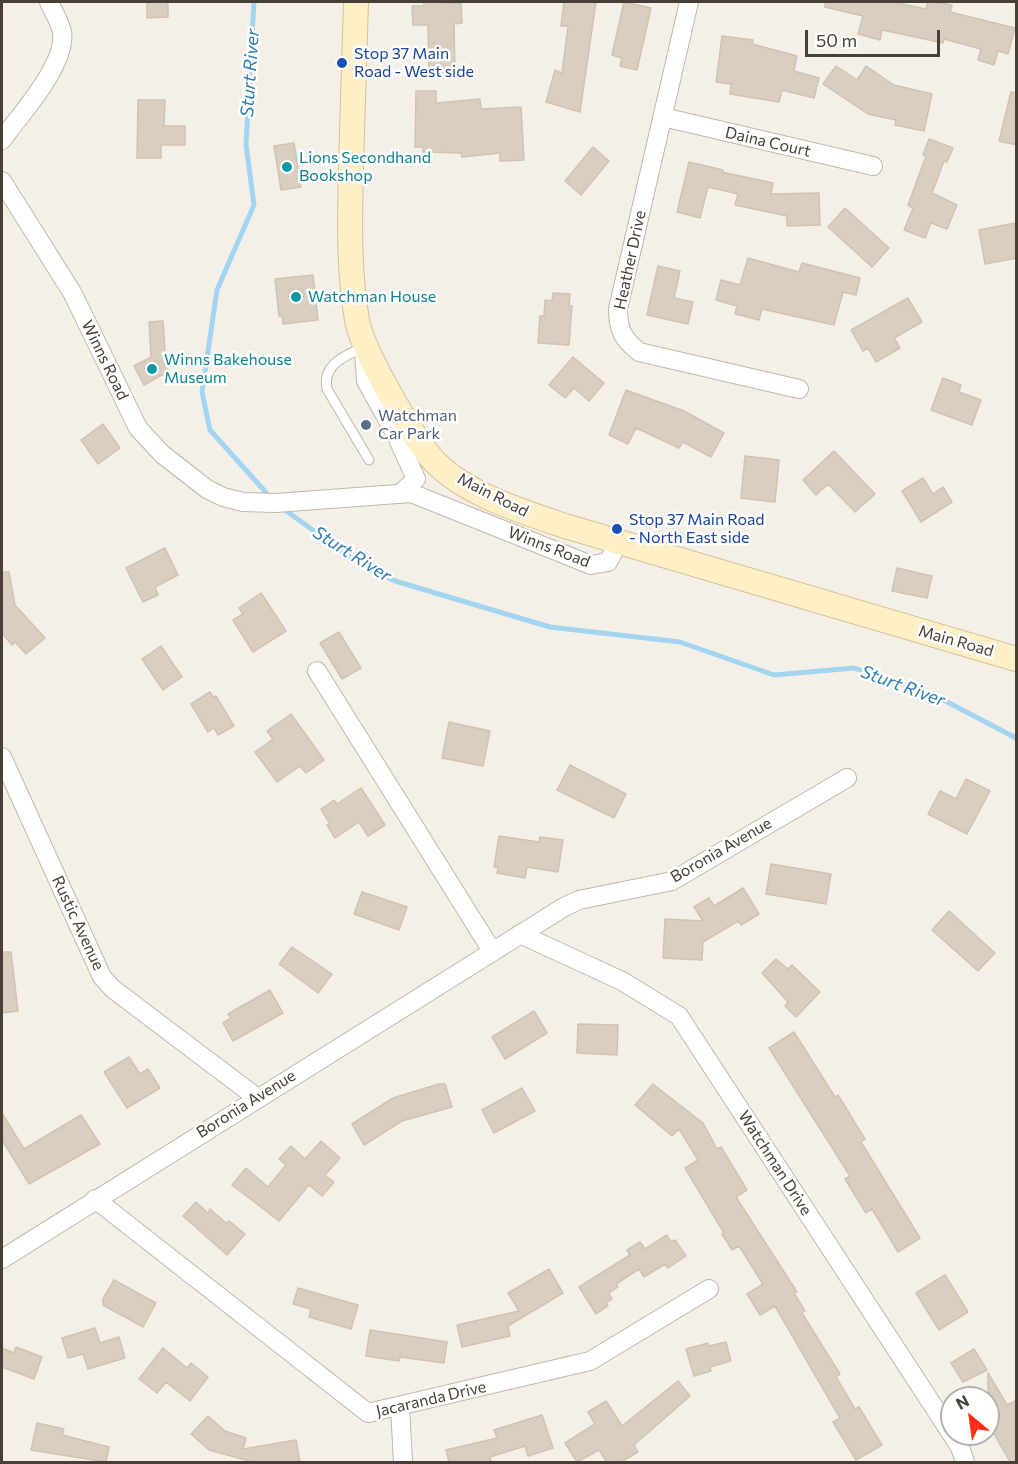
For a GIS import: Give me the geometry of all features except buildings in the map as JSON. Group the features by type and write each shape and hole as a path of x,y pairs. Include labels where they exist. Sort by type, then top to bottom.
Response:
{"main road":[{"name":"Main Road","path":"356,2 350,227 357,320 364,347 418,439 436,462 462,482 514,509 618,544 1017,659"}],"street":[{"path":"2,140 41,88 57,58 62,33 49,2"},
{"name":"Heather Drive","path":"689,2 618,309 618,326 625,340 639,352 799,389"},
{"name":"Daina Court","path":"663,117 873,166"},
{"name":"Winns Road","path":"2,182 74,294 138,428 162,454 207,489 223,497 243,502 296,502 411,493 591,565 608,562 618,544"},
{"path":"364,347 366,381 397,437 416,479 401,493"},
{"path":"317,671 492,951"},
{"name":"Rustic Avenue","path":"2,757 102,977 113,989 256,1097"},
{"name":"Boronia Avenue","path":"2,1259 256,1097 579,900 672,881 846,778"},
{"name":"Watchman Drive","path":"520,934 622,981 679,1016 954,1437 965,1462"},
{"name":"Jacaranda Drive","path":"95,1199 368,1413 590,1361 709,1288"},
{"path":"400,1407 403,1462"}],"lane":[{"path":"364,347 332,365 325,382 369,460"}],"waterway":[{"name":"Sturt River","path":"254,2 246,144 254,205 217,290 202,392 210,430 270,497"},
{"name":"Sturt River","path":"281,507 354,560 395,581 550,627 680,642 774,675 854,668 932,694 1016,738"}],"place":[{"name":"Stop 37 Main Road - West side","path":"342,63"},
{"name":"Lions Secondhand Bookshop","path":"287,167"},
{"name":"Watchman House","path":"296,297"},
{"name":"Winns Bakehouse Museum","path":"152,369"},
{"name":"Watchman Car Park","path":"366,425"},
{"name":"Stop 37 Main Road - North East side","path":"617,529"}]}
